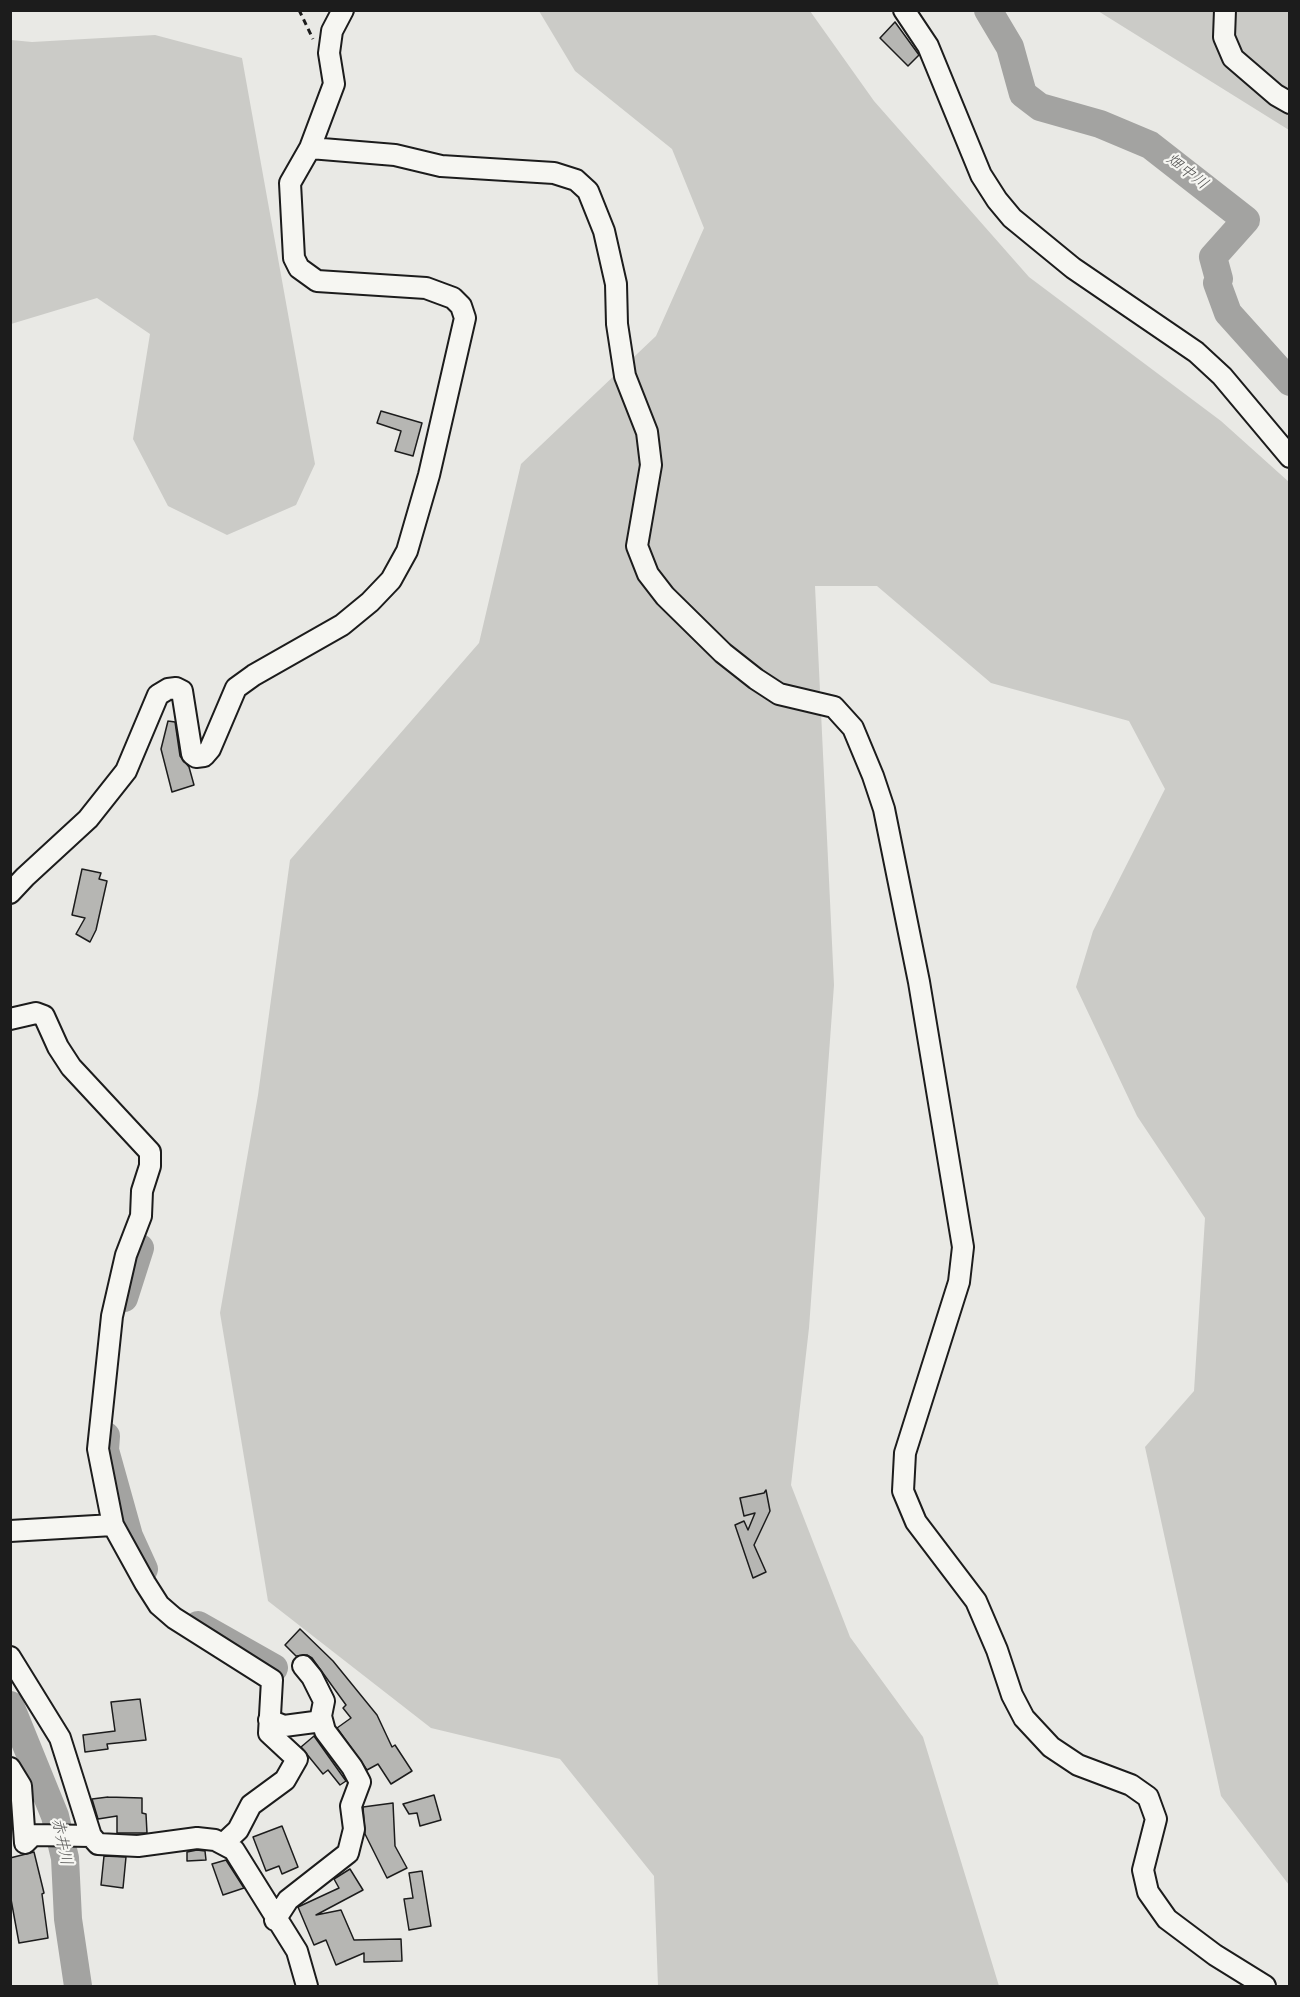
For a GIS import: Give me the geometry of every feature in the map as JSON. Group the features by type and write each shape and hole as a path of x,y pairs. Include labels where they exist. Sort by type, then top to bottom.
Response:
{"street":[{"path":"10,893 88,819 126,771 158,695 168,689 176,688 182,691 192,754 196,757 204,756 210,749 236,688 254,675 342,625 370,602 391,580 407,551 429,475 465,318 461,306 453,298 426,288 317,281 299,268 294,258 291,232 291,183 310,148 334,84 329,53 332,31 344,10"},
{"path":"904,10 928,46 981,175 1012,218 1073,268 1196,352 1222,376 1290,457"},
{"path":"1225,10 1224,37 1233,58 1276,95 1290,103"},
{"path":"310,148 395,155 441,166 554,173 576,180 588,192 604,231 616,284 617,324 625,376 647,432 651,465 637,546 648,574 665,596 723,653 756,679 779,694 834,706 853,728 884,809 919,982 963,1247 959,1282 905,1453 903,1491 916,1522 976,1601 997,1650 1012,1695 1024,1718 1051,1747 1069,1759 1131,1785 1148,1797 1156,1819 1143,1869 1148,1892 1167,1919 1215,1955 1265,1986"},
{"path":"10,1019 36,1012 44,1016 58,1047 72,1067 150,1152 150,1166 142,1191 141,1216 126,1255 112,1316 98,1449 113,1525 159,1605 174,1618 272,1680 269,1733 297,1759 285,1780 251,1805 238,1830 223,1844"},
{"path":"10,1531 113,1525"},
{"path":"10,1657 60,1738 91,1836 98,1844 138,1846 197,1838 215,1840 234,1850 275,1920 297,1951 307,1986"},
{"path":"275,1920 288,1900 348,1853 353,1842 351,1806 360,1782 352,1767 325,1731 322,1720 324,1701 312,1677 303,1666"},
{"path":"269,1720 284,1726 322,1720"},
{"path":"10,1768 21,1786 23,1841 91,1836"}],"shaded area":[{"path":"539,11 810,11 874,101 1029,277 1221,421 1289,482 1289,1885 1221,1796 1145,1447 1194,1391 1205,1218 1137,1116 1076,987 1093,931 1165,789 1129,721 991,683 877,586 815,586 834,985 809,1328 791,1485 850,1637 923,1737 999,1986 658,1986 654,1876 560,1759 431,1728 268,1601 220,1313 258,1095 290,860 479,643 521,464 656,336 704,228 672,149 575,71"},
{"path":"1098,11 1289,11 1289,130"},
{"path":"155,35 242,58 315,464 296,505 227,535 168,506 133,439 150,334 97,298 11,324 11,40 32,42"}],"building":[{"path":"895,22 919,55 908,66 880,38"},
{"path":"381,411 422,423 413,456 395,451 401,431 377,423"},
{"path":"168,721 175,722 180,756 189,767 194,785 172,792 161,749"},
{"path":"82,869 101,873 99,879 107,881 96,930 90,942 76,934 85,918 72,915"},
{"path":"766,1490 770,1511 754,1545 766,1572 753,1578 735,1525 744,1521 748,1530 755,1513 744,1516 740,1498 764,1493"},
{"path":"300,1629 333,1661 377,1715 392,1747 395,1745 412,1771 391,1784 378,1764 367,1770 337,1728 351,1718 343,1708 346,1705 312,1658 307,1655 296,1656 285,1645"},
{"path":"140,1699 146,1740 107,1744 108,1749 85,1752 83,1735 115,1731 111,1702"},
{"path":"314,1736 346,1781 340,1785 328,1770 323,1774 301,1747"},
{"path":"434,1795 441,1820 420,1826 417,1813 409,1814 403,1804"},
{"path":"142,1798 142,1813 146,1814 147,1833 117,1833 117,1816 98,1819 92,1799"},
{"path":"393,1803 395,1846 407,1868 387,1878 365,1834 363,1807"},
{"path":"282,1826 298,1867 282,1874 279,1866 266,1871 253,1837"},
{"path":"205,1851 206,1860 187,1861 187,1852"},
{"path":"34,1852 44,1893 42,1894 48,1938 19,1943 10,1894 10,1858"},
{"path":"104,1856 126,1857 123,1888 101,1885"},
{"path":"226,1860 244,1888 223,1895 212,1864"},
{"path":"350,1869 363,1890 316,1915 341,1910 354,1940 401,1939 402,1961 364,1962 364,1953 336,1965 326,1940 314,1945 298,1907 339,1888 334,1879"},
{"path":"422,1871 431,1926 409,1930 404,1899 413,1898 409,1873"}],"waterway":[{"name":"畑中川","path":"988,10 1010,47 1023,94 1040,107 1100,124 1150,145 1246,220 1213,257 1219,279 1217,283 1228,313 1290,382"},
{"path":"124,1298 140,1248"},
{"path":"106,1436 105,1450 129,1536 144,1569"},
{"path":"198,1625 274,1668"},
{"name":"赤井川","path":"10,1705 55,1816 65,1858 68,1919 78,1986"}]}
